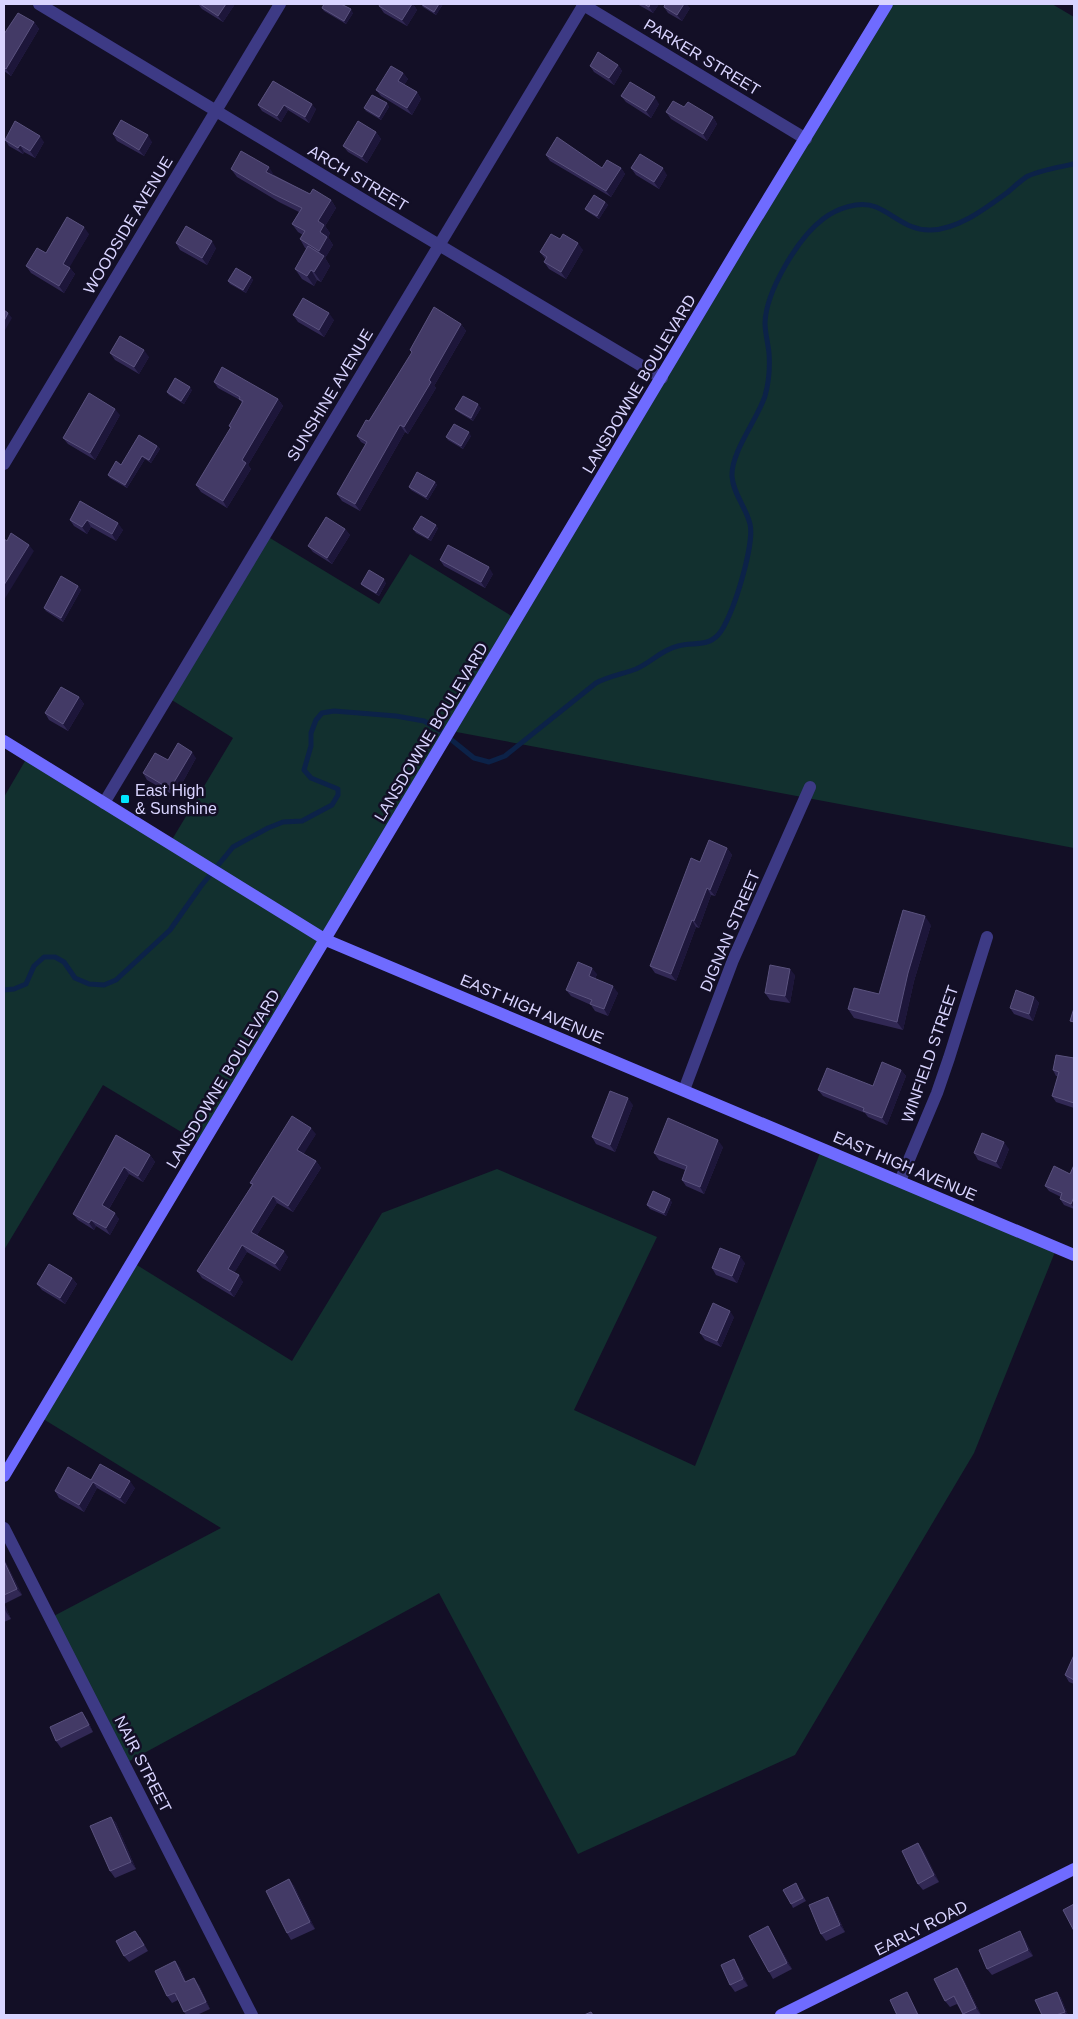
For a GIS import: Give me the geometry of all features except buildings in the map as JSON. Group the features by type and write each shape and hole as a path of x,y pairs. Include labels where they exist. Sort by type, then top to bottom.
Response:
{"street":[{"name":"ARCH STREET","path":"39,4 662,378"},
{"name":"WOODSIDE AVENUE","path":"4,464 280,4"},
{"name":"PARKER STREET","path":"583,4 806,139"},
{"name":"SUNSHINE AVENUE","path":"104,803 583,4"},
{"name":"LANSDOWNE BOULEVARD","path":"4,1476 887,4"},
{"name":"EAST HIGH AVENUE","path":"4,741 326,940 1074,1255"},
{"name":"DIGNAN STREET","path":"684,1090 733,960 810,787"},
{"name":"WINFIELD STREET","path":"900,1181 950,1058 987,937"},
{"name":"NAIR STREET","path":"4,1528 252,2015"},
{"name":"EARLY ROAD","path":"782,2015 1074,1869"}],"green space":[{"path":"887,4 1052,4 1074,17 1074,848 451,731 203,1145 103,1085 4,1250 4,797 28,756 170,843 233,738 167,697 265,535 379,604 410,554 518,620"},
{"path":"822,1148 1057,1247 974,1453 795,1755 578,1854 439,1593 124,1764 50,1618 221,1528 40,1417 132,1262 292,1361 382,1213 497,1169 657,1237 574,1410 695,1466"}],"waterway":[{"path":"4,990 14,989 26,984 34,966 44,957 55,957 64,962 75,978 89,984 104,985 116,980 170,930 201,886 233,847 268,828 283,822 302,821 332,805 338,795 338,789 311,778 304,770 311,746 311,733 316,720 322,713 334,711 396,716 424,721 438,729 474,758 489,762 505,756 596,683 636,669 672,648 704,643 714,639 724,627 736,599 746,564 751,534 746,512 733,483 733,467 740,446 765,396 769,364 765,327 767,310 777,281 794,252 813,228 828,215 841,209 855,205 869,205 883,210 915,228 923,230 941,229 972,217 1028,176 1045,170 1074,164"}],"place":[{"name":"East High & Sunshine","path":"125,799"}]}
